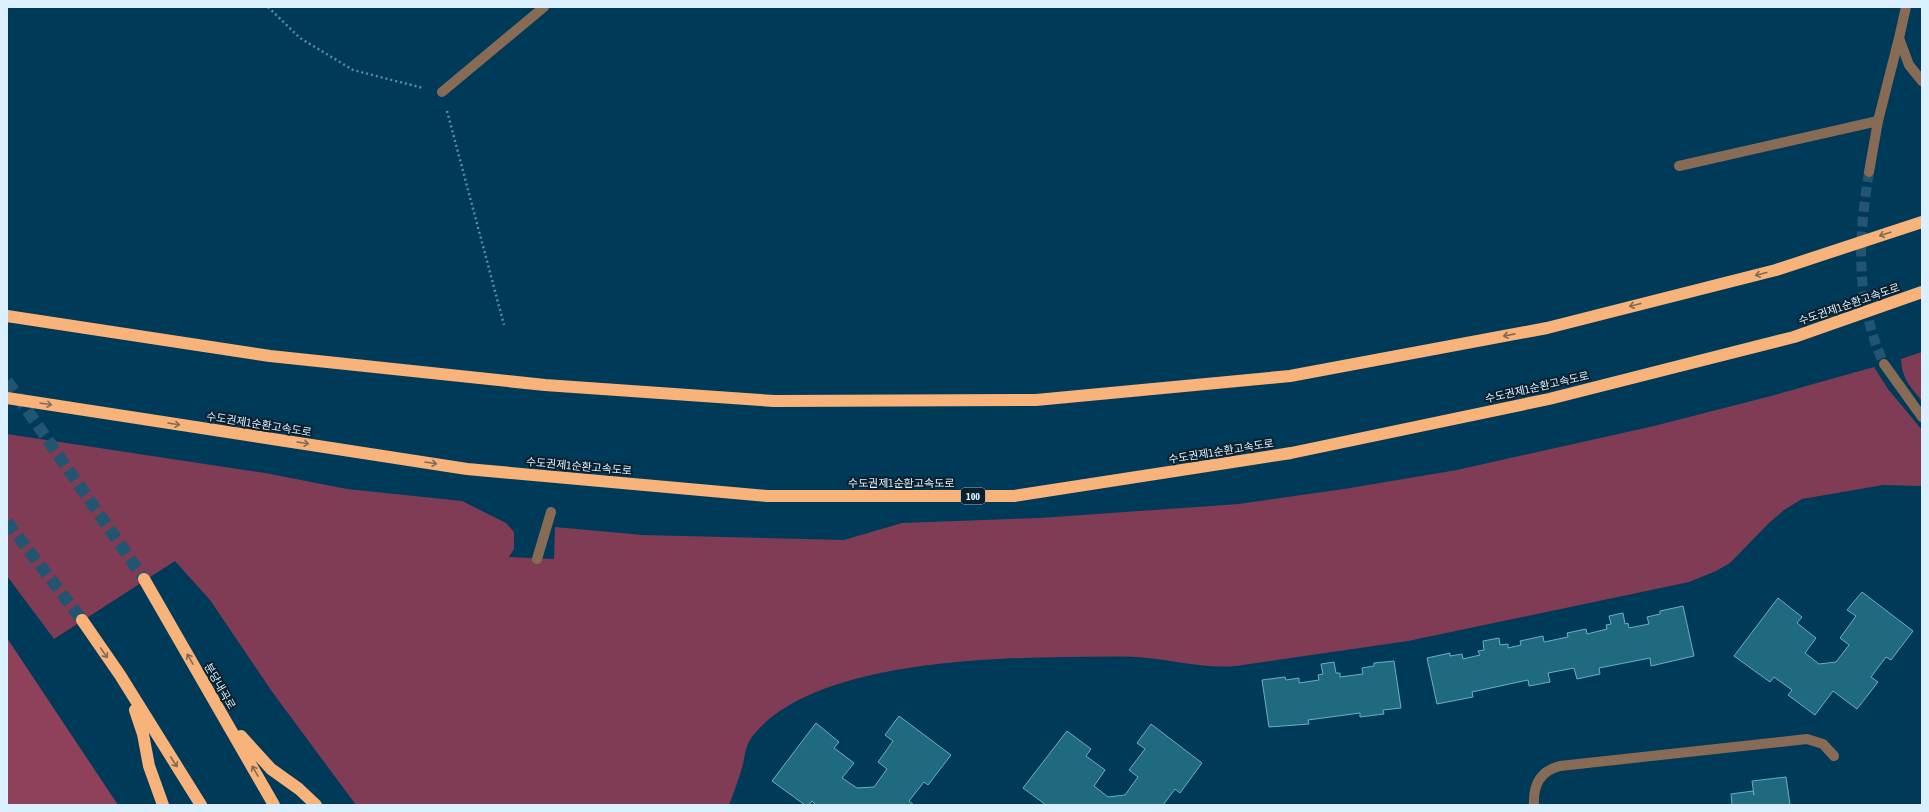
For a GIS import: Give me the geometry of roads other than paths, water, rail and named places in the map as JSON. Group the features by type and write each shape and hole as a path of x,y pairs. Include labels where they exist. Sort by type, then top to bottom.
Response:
{"highway":[{"path":"7,316 270,356 545,385 774,401 1036,400 1290,376 1547,328 1776,270 1922,222"},
{"name":"수도권제1순환고속도로","path":"7,398 467,469 767,496 1014,496 1291,453 1549,398 1794,337 1922,292"},
{"name":"분당내곡로","path":"144,579 274,805"},
{"path":"82,620 120,676 202,805"},
{"path":"130,693 143,734 149,766 163,805"},
{"path":"217,706 261,760 316,805"}],"street":[{"path":"442,92 544,7"},
{"path":"1869,172 1878,121 1906,7"},
{"path":"1899,38 1909,65 1922,81"},
{"path":"1679,166 1878,121"},
{"path":"1884,364 1922,418"},
{"path":"537,559 551,512"},
{"path":"1534,805 1533,796 1538,781 1546,772 1560,766 1807,739 1823,744 1834,756"}],"tunnel":[{"path":"1869,172 1865,197 1861,246 1862,270 1868,317 1884,364"},
{"path":"7,381 144,579"},
{"path":"7,522 82,620"}]}
